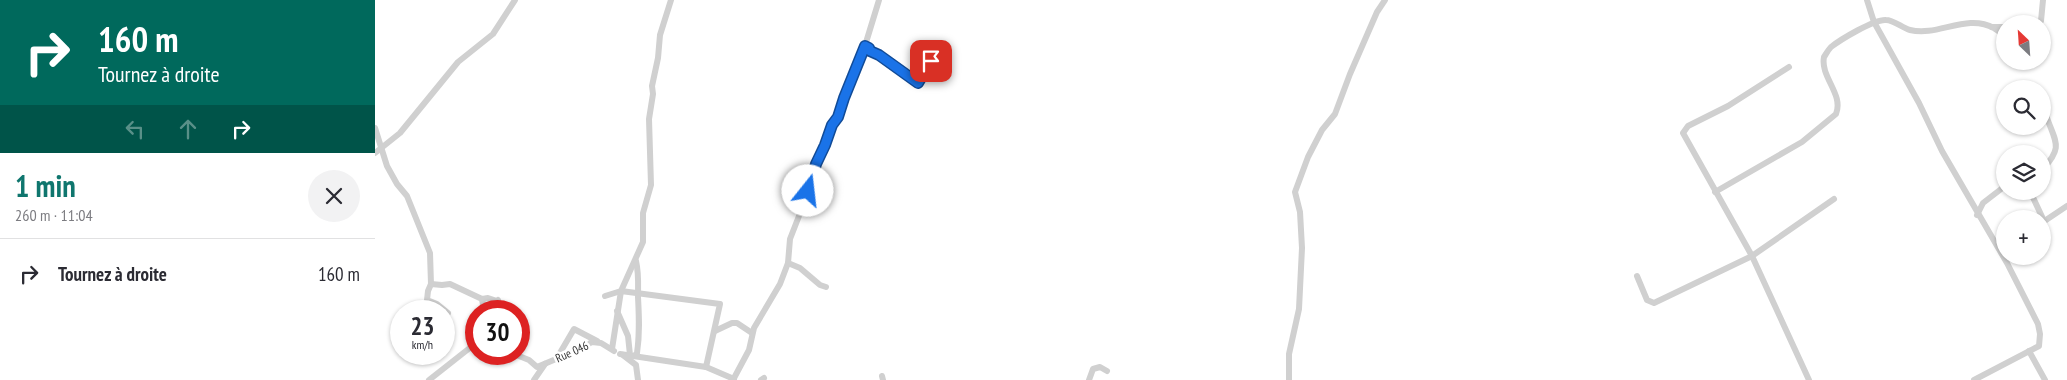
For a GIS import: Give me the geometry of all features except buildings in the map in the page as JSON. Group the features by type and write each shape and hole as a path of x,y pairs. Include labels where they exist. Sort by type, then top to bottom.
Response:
{"street":[{"path":"375,153 400,133 458,62 493,34 515,0"},
{"path":"612,349 621,291 643,242 643,213 651,186 649,119 653,94 652,86 658,58 660,35 671,0"},
{"path":"620,354 706,367 733,380 749,350 752,334 771,302 788,263 790,239 806,198 816,164 832,125 838,117 865,46 879,0"},
{"path":"1289,380 1289,354 1299,309 1302,248 1300,212 1295,192 1308,157 1322,130 1335,114 1377,12 1385,0"},
{"path":"1867,0 1874,22 1919,103 1942,151 1996,245"},
{"path":"2042,15 2043,0"},
{"path":"1715,192 1801,142 1836,114 1839,107 1837,98 1828,81 1824,57 1829,48 1874,22 1886,19 1909,30 1919,31 1978,22 1996,30"},
{"path":"1991,27 1996,27"},
{"path":"865,46 918,83 939,45"},
{"path":"1789,67 1728,106 1688,126 1683,132 1752,256 1809,380"},
{"path":"375,128 387,166 397,184 407,196 430,253 431,284 427,291 427,300"},
{"path":"2051,129 2057,146 2051,160"},
{"path":"1977,215 1983,203 1996,193"},
{"path":"1637,276 1647,300 1654,303 1752,256 1834,199"},
{"path":"2051,216 2067,206"},
{"path":"632,355 637,352 640,329 639,278 636,260"},
{"path":"788,263 800,268 825,287"},
{"path":"1974,380 2039,346 2040,334 2038,324 2008,265"},
{"path":"431,284 442,286 450,284 482,299 494,300"},
{"path":"605,296 621,291 720,304 706,367"},
{"path":"617,311 628,336 632,355"},
{"path":"715,331 732,323 737,323 752,334"},
{"path":"557,358 574,329 601,343"},
{"name":"Rue 046","path":"546,363 592,342 601,343 631,359 636,365 638,380"},
{"path":"2029,351 2045,380"},
{"path":"429,380 465,352"},
{"path":"530,361 537,367 546,363"},
{"path":"534,380 546,363"},
{"path":"1089,380 1093,369 1099,367 1107,371"}],"route":[{"path":"808,191 816,164 832,125 838,117 865,46 918,83 931,61"}]}
